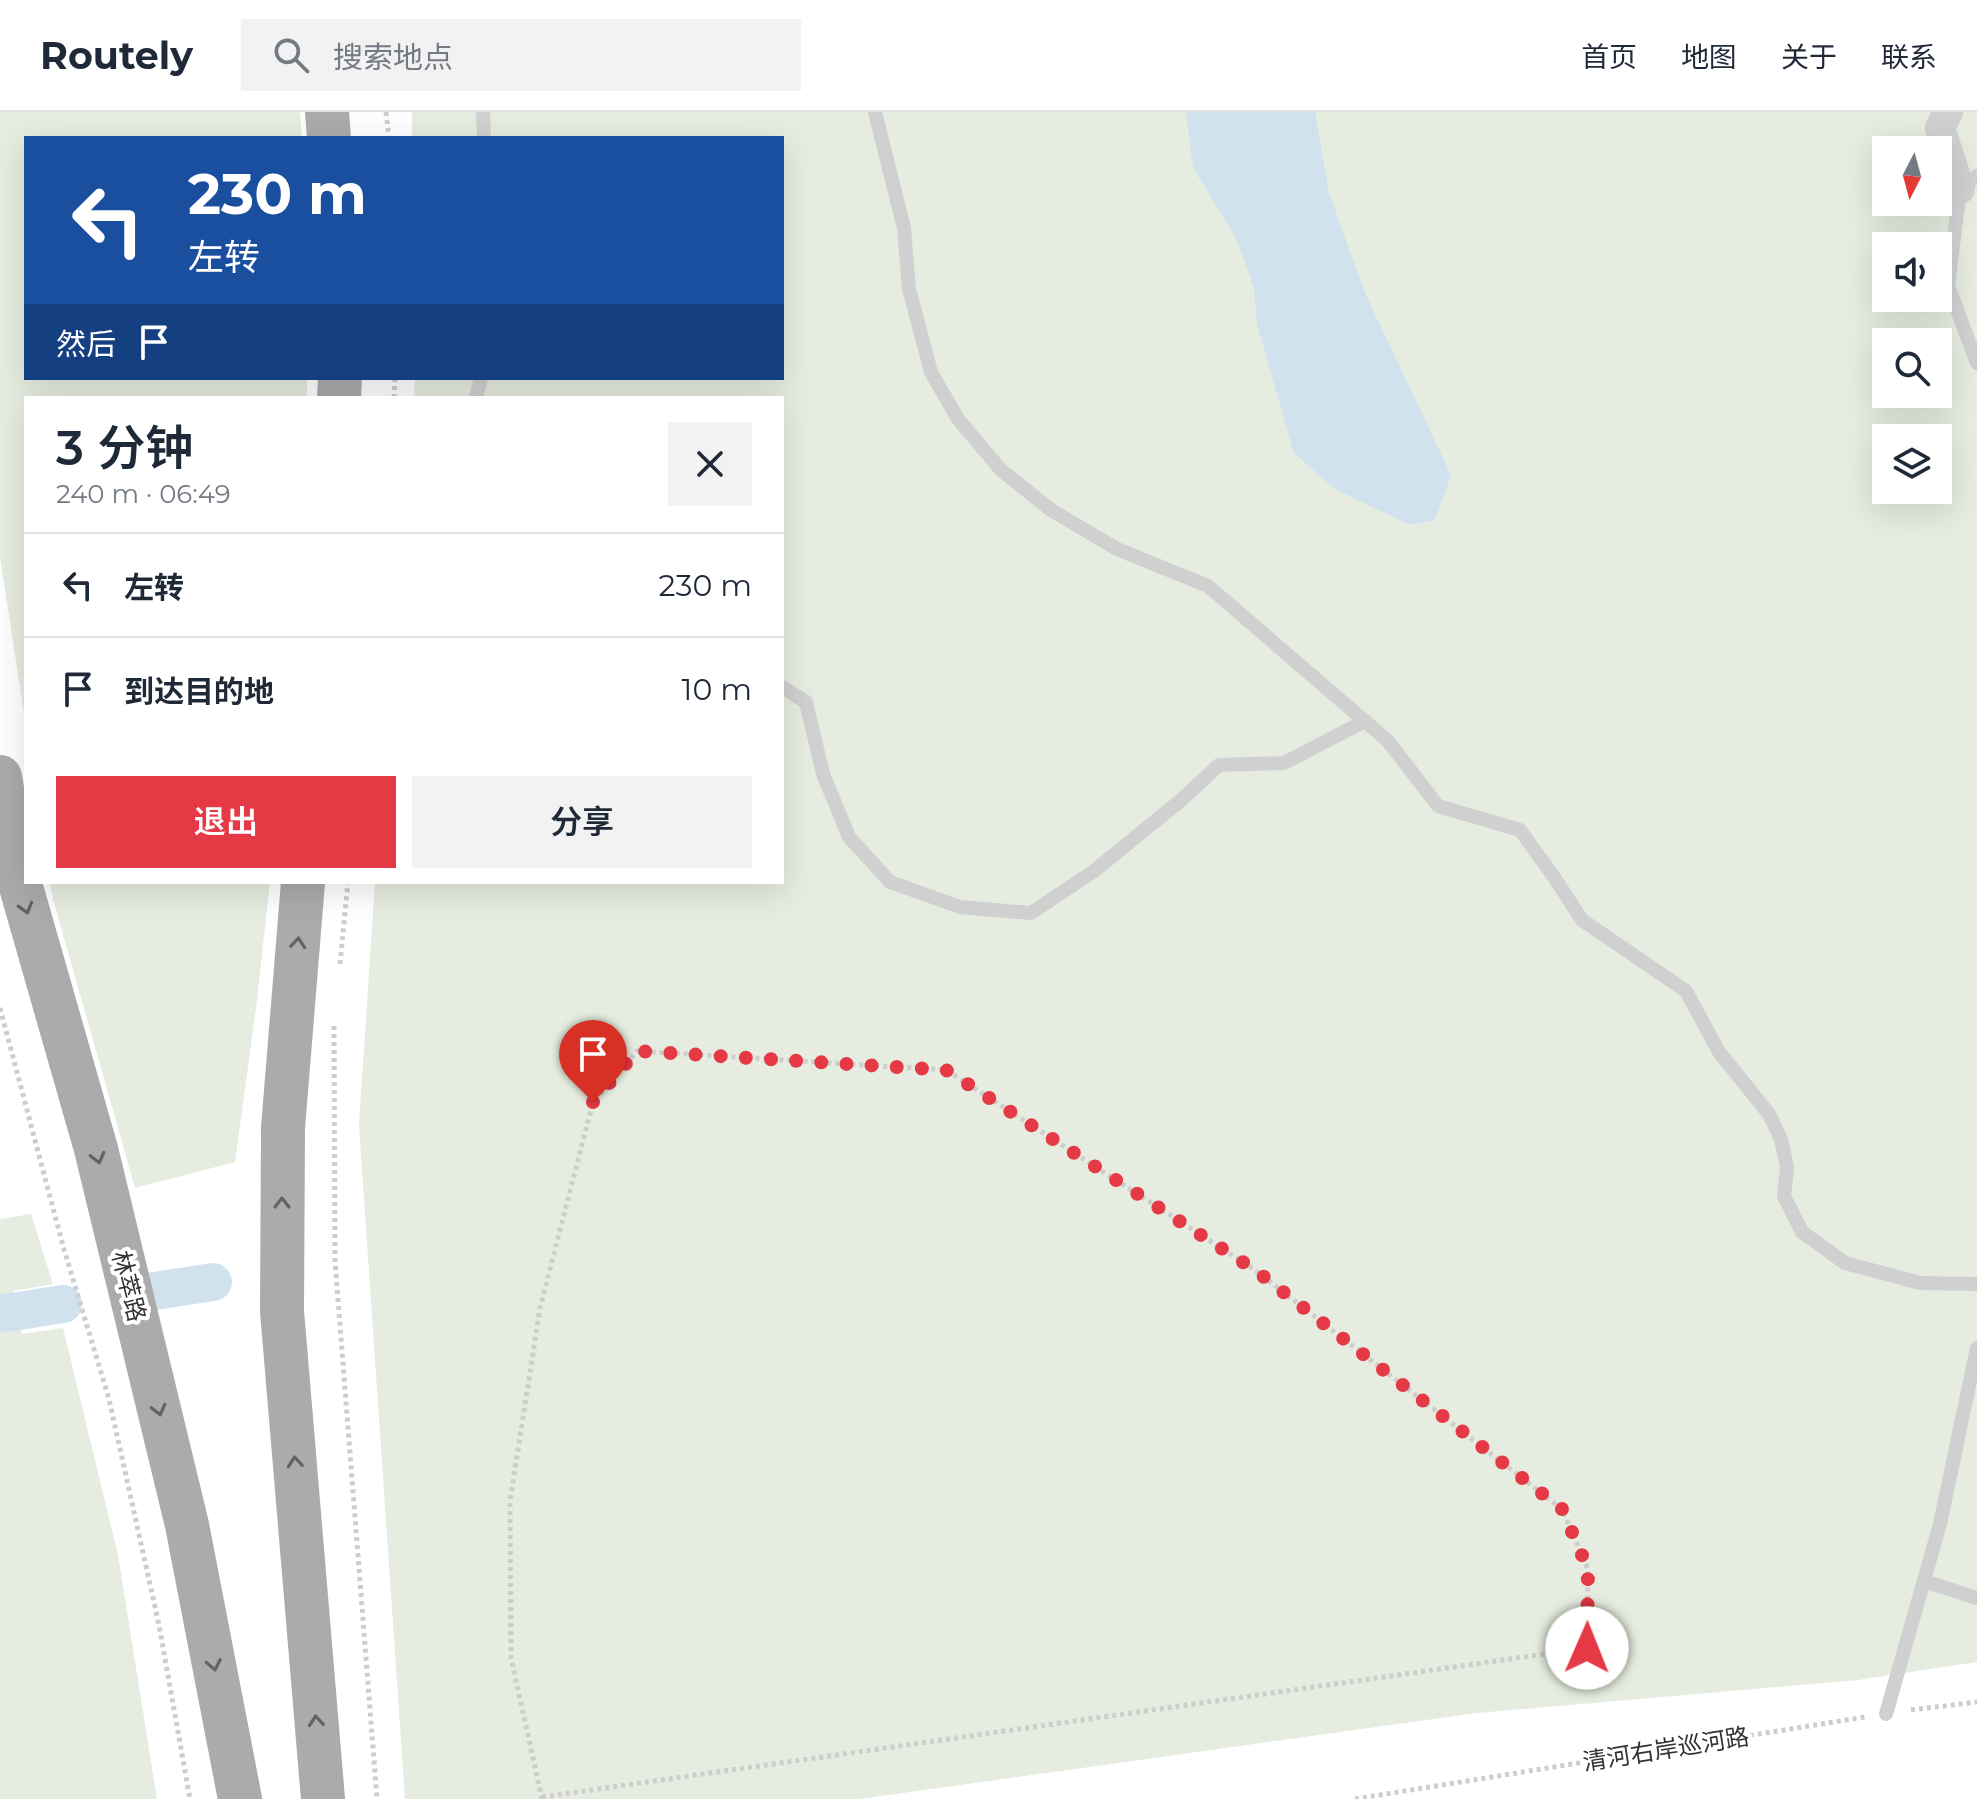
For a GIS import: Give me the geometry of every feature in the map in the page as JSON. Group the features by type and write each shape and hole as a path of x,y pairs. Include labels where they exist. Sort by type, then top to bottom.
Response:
{"main road":[{"path":"327,112 329,136"},
{"name":"林萃路","path":"0,777 7,867 96,1149 180,1495 240,1799"},
{"path":"303,884 283,1128 282,1311 323,1799"}],"street":[{"path":"1948,112 1940,128 1969,182"}],"lane":[{"path":"483,112 484,136"},
{"path":"875,112 904,228 909,289 931,372 958,419 1001,470 1051,510 1117,549 1208,586 1388,741 1438,806 1520,830 1582,920 1686,991 1719,1052 1769,1114 1781,1139 1787,1167 1784,1196 1802,1232 1845,1263 1920,1283 1977,1284"},
{"path":"1969,182 1948,286 1977,363"},
{"path":"784,688 806,702 823,774 849,837 890,882 960,907 1031,913 1094,871 1219,765 1284,763 1365,721"},
{"path":"1886,1714 1940,1524 1977,1348"},
{"path":"1924,1581 1977,1598"}],"path":[{"path":"386,112 389,136"},
{"path":"339,971 348,884"},
{"path":"0,1008 63,1246 109,1399 159,1625 190,1799"},
{"path":"334,1015 335,1261 377,1799"},
{"path":"637,1051 946,1070 1267,1279 1562,1509 1588,1569 1587,1648 542,1798 511,1658 510,1501 540,1308 593,1102 637,1051"},
{"name":"清河右岸巡河路","path":"1355,1799 1977,1702"}],"shaded area":[{"path":"0,112 300,112 302,136 24,136 24,380 307,380 307,396 24,396 24,713 0,557"},
{"path":"412,112 1977,112 1977,1662 1858,1680 1477,1713 860,1799 405,1799 359,1125 375,884 784,884 784,396 414,396 415,380 784,380 784,136 412,136"},
{"path":"50,884 270,884 235,1162 135,1188"},
{"path":"31,1214 53,1284 13,1291 22,1334 63,1328 118,1555 157,1799 0,1799 0,1219"}],"water":[{"path":"1186,112 1315,112 1329,193 1365,293 1451,475 1435,520 1410,525 1335,489 1294,453 1257,324 1254,288 1236,238 1193,168"}],"waterway":[{"path":"148,1292 213,1282"},
{"path":"0,1314 63,1304"}],"route":[{"path":"593,1102 637,1051 946,1070 1255,1270 1562,1509 1588,1569 1587,1648"}]}
